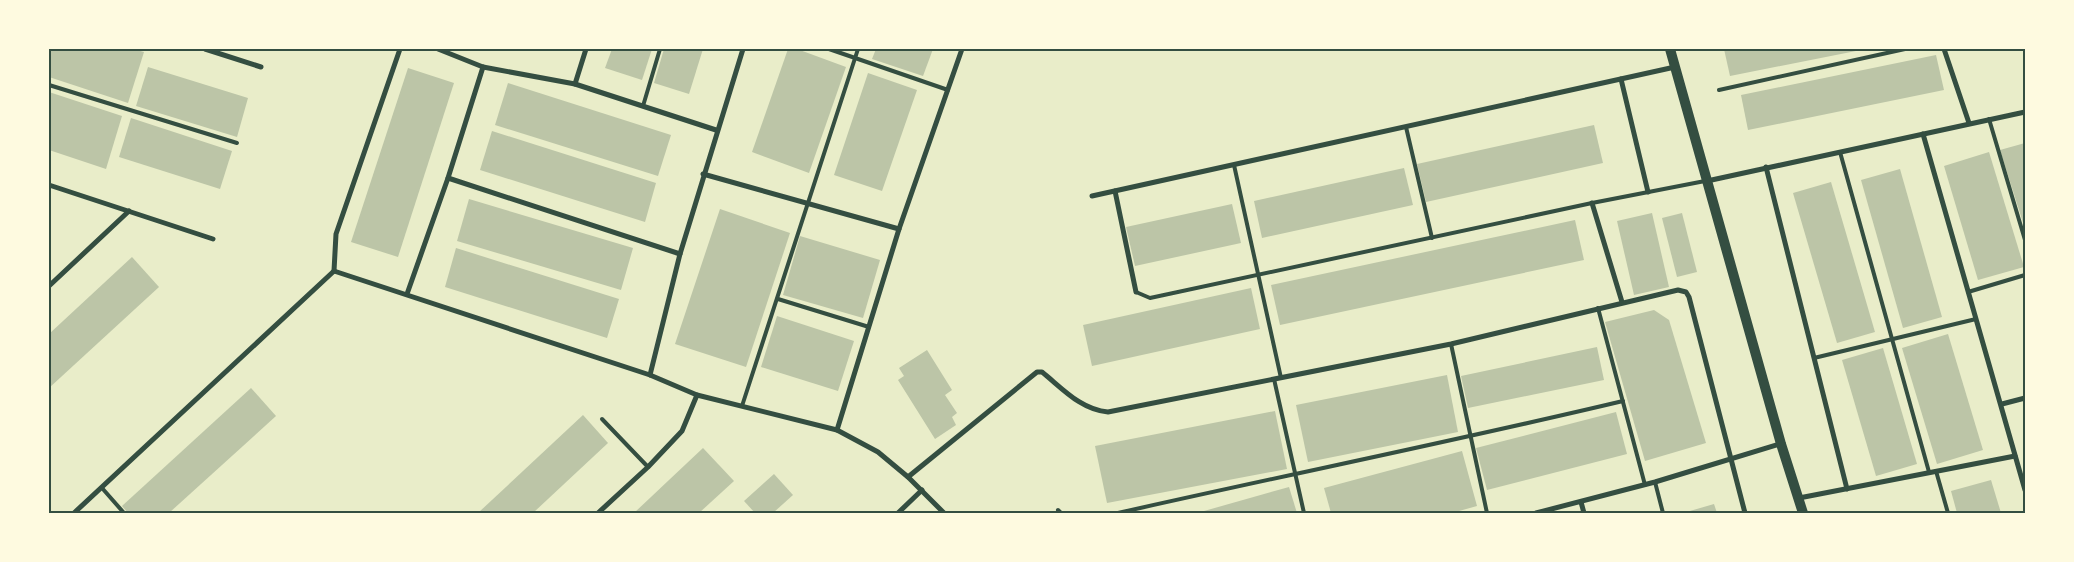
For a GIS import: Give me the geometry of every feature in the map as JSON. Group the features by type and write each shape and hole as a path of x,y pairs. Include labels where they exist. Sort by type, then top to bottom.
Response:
{"main road":[{"path":"1670,49 1781,444 1803,513"}],"street":[{"path":"204,49 261,67"},
{"path":"74,513 334,271 336,234 400,49"},
{"path":"438,49 483,67 575,84 716,130"},
{"path":"575,84 586,49"},
{"path":"650,375 680,254 716,130 743,49"},
{"path":"837,430 899,229 962,49"},
{"path":"1944,49 1969,123"},
{"path":"407,294 448,178 483,67"},
{"path":"1092,196 1675,67"},
{"path":"1621,79 1648,192"},
{"path":"1707,181 2025,112"},
{"path":"1923,134 2002,404 2015,456 2023,474 2025,490"},
{"path":"1766,167 1847,489"},
{"path":"703,174 899,229"},
{"path":"448,178 680,254"},
{"path":"49,185 214,239"},
{"path":"1115,191 1136,292"},
{"path":"1592,203 1622,302"},
{"path":"49,286 128,211"},
{"path":"334,271 650,375 697,395 837,430 878,452 908,477 944,513"},
{"path":"908,477 1037,372 1042,372 1085,406 1095,411 1108,412 1451,344 1678,290 1686,292 1690,297 1745,513"},
{"path":"598,513 648,467 685,427 697,395"},
{"path":"2002,404 2025,398"},
{"path":"1536,513 1645,485 1781,444"},
{"path":"1799,498 2015,456"},
{"path":"898,513 922,490"},
{"path":"1581,502 1584,513"}],"lane":[{"path":"643,106 660,49"},
{"path":"829,49 948,90"},
{"path":"742,406 858,49"},
{"path":"1719,90 1905,49"},
{"path":"49,85 237,143"},
{"path":"1989,119 2025,240"},
{"path":"1406,127 1432,238"},
{"path":"1840,152 1929,472"},
{"path":"1234,165 1260,275 1281,378"},
{"path":"1136,292 1150,298 1592,203 1707,181"},
{"path":"1968,292 2025,275"},
{"path":"778,299 869,327"},
{"path":"1598,308 1645,485"},
{"path":"1814,358 1976,319"},
{"path":"1451,344 1487,513"},
{"path":"1274,379 1304,513"},
{"path":"1118,513 1295,473 1470,437 1623,401"},
{"path":"602,419 648,467"},
{"path":"1936,471 1948,513"},
{"path":"1655,482 1664,513"},
{"path":"102,488 124,513"}],"building":[{"path":"49,49 133,49 144,52 128,103 49,77"},
{"path":"612,49 652,49 642,80 605,68"},
{"path":"664,49 703,49 689,94 654,83"},
{"path":"788,49 797,49 846,67 809,173 752,152"},
{"path":"876,49 933,49 923,76 872,59"},
{"path":"1724,49 1861,49 1861,50 1730,76"},
{"path":"1936,55 1944,90 1748,130 1741,95"},
{"path":"148,67 248,98 237,137 136,106"},
{"path":"408,68 454,83 398,257 351,242"},
{"path":"868,73 917,90 882,191 834,175"},
{"path":"508,83 671,135 658,176 495,125"},
{"path":"49,92 122,116 106,169 49,150"},
{"path":"131,118 232,151 220,189 119,157"},
{"path":"1594,125 1603,163 1426,202 1417,164"},
{"path":"492,131 656,183 645,222 480,170"},
{"path":"2025,143 2025,229 2000,150"},
{"path":"1989,152 2024,267 1978,280 1944,166"},
{"path":"1404,168 1413,205 1262,238 1254,201"},
{"path":"1900,169 1942,317 1903,328 1861,180"},
{"path":"1831,182 1875,332 1837,343 1793,193"},
{"path":"469,199 633,248 621,290 457,241"},
{"path":"1232,204 1241,243 1135,266 1126,227"},
{"path":"720,209 790,233 746,367 675,344"},
{"path":"1652,213 1669,287 1634,295 1617,221"},
{"path":"1682,213 1697,272 1677,277 1662,218"},
{"path":"1575,220 1584,260 1280,325 1271,285"},
{"path":"800,236 880,260 863,318 783,295"},
{"path":"456,248 619,299 607,338 445,287"},
{"path":"132,257 159,287 49,388 49,334"},
{"path":"1251,288 1260,329 1092,366 1083,325"},
{"path":"1654,310 1669,320 1706,443 1645,461 1605,322"},
{"path":"777,316 854,341 838,391 761,367"},
{"path":"1948,334 1983,450 1937,464 1902,348"},
{"path":"1597,347 1604,380 1468,408 1461,376"},
{"path":"1883,348 1917,464 1876,476 1842,360"},
{"path":"927,350 952,390 945,395 957,413 952,417 956,425 935,439 898,380 904,376 899,368"},
{"path":"1447,375 1458,432 1308,462 1296,405"},
{"path":"251,388 276,416 169,513 128,513 122,506"},
{"path":"1275,411 1287,469 1107,503 1095,446"},
{"path":"1616,412 1627,454 1487,490 1476,448"},
{"path":"583,415 608,443 533,513 478,513"},
{"path":"703,448 734,481 699,513 634,513"},
{"path":"1462,451 1477,506 1452,513 1331,513 1324,488"},
{"path":"774,474 793,495 773,513 755,513 744,501"},
{"path":"1991,480 2001,513 1957,513 1951,491"},
{"path":"1289,487 1297,513 1197,513"},
{"path":"1714,504 1717,513 1683,513"}]}
